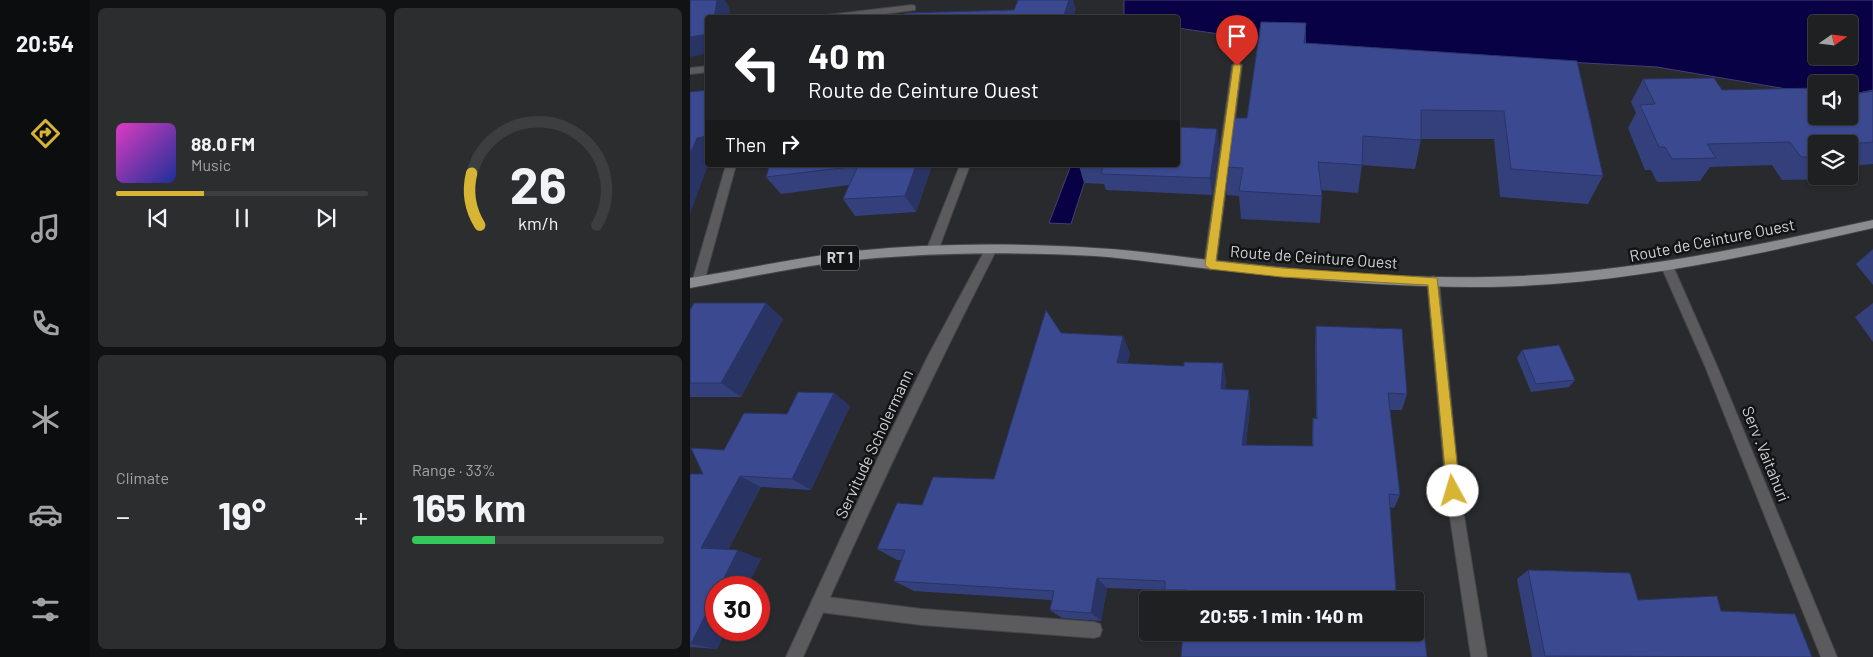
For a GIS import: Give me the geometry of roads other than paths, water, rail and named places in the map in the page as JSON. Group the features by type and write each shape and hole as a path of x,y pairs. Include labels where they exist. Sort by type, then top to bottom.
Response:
{"main road":[{"name":"Route de Ceinture Ouest","path":"694,282 822,260 932,250 992,249 1098,252 1282,272 1433,281 1493,282 1548,280 1633,272 1818,237 1873,224"}],"street":[{"path":"852,15 912,8"},
{"path":"1210,265 1237,66"},
{"path":"690,72 705,70"},
{"path":"694,282 730,167"},
{"path":"932,250 964,167"},
{"name":"Servitude Scholermann","path":"794,657 886,456 933,360 992,249"},
{"name":"Serv .Vaitahuri","path":"1667,266 1711,366 1829,657"},
{"path":"1433,281 1453,491 1479,657"},
{"path":"819,604 922,617 1094,630"}]}
